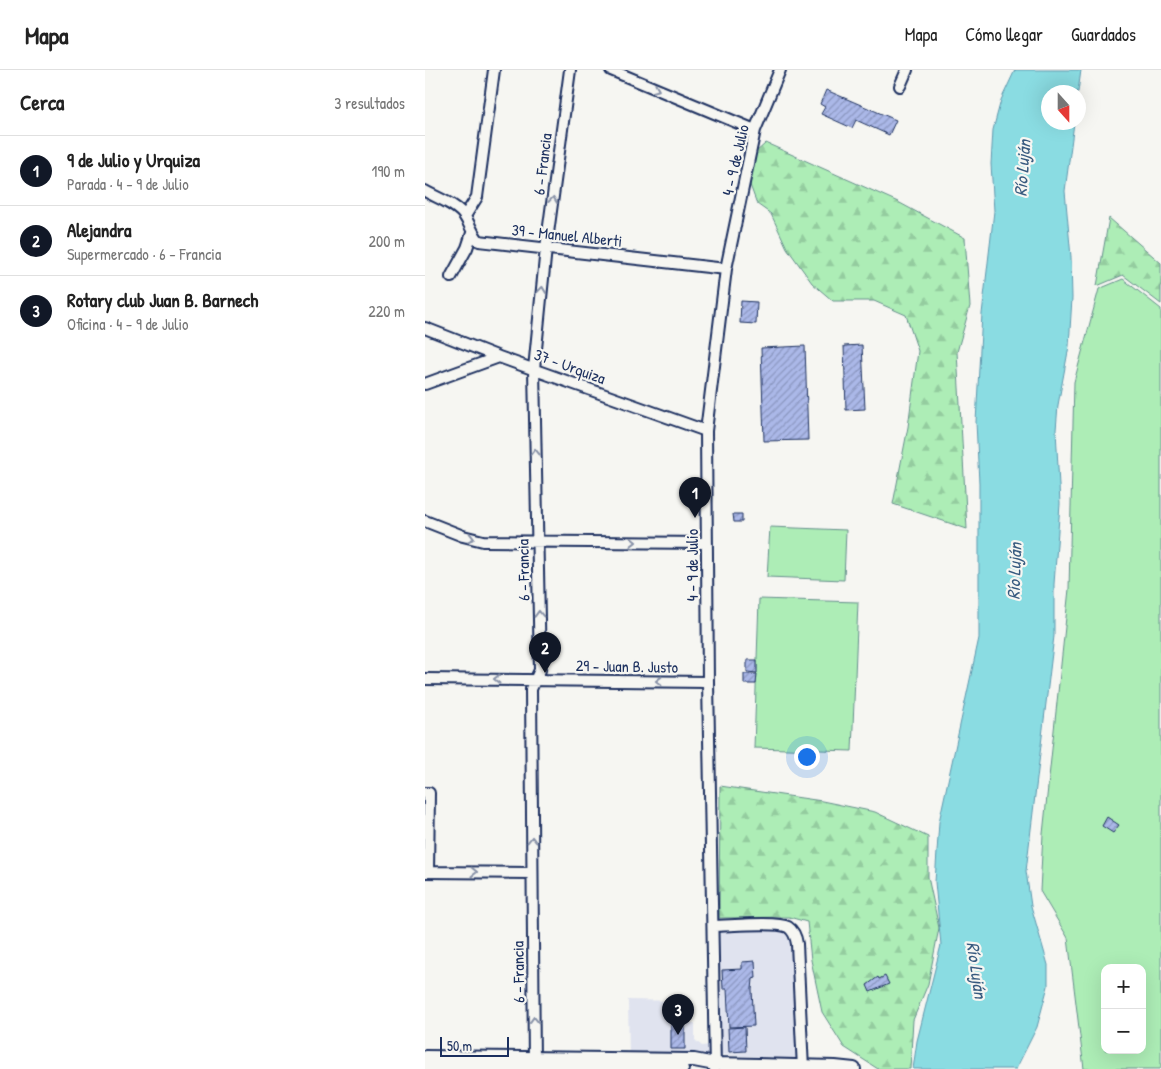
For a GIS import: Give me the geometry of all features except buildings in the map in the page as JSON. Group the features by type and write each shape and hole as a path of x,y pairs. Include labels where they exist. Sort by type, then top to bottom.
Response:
{"street":[{"path":"465,216 477,197 494,70"},
{"name":"6 - Francia","path":"534,1065 531,689 540,670 534,369 546,248 570,70"},
{"path":"611,70 628,73 755,130"},
{"name":"4 - 9 de Julio","path":"715,1066 708,682 707,431 726,269 755,130 780,70"},
{"path":"900,86 907,70"},
{"path":"425,191 457,209 465,216 471,233 467,248 451,277"},
{"name":"39 - Manuel Alberti","path":"471,233 479,241 726,269"},
{"name":"37 - Urquiza","path":"425,328 499,357 707,431"},
{"path":"425,384 499,357"},
{"path":"425,522 483,541 707,543"},
{"name":"29 - Juan B. Justo","path":"425,679 708,682"},
{"path":"427,793 427,872 532,873"},
{"path":"713,926 776,925 790,928 794,934 797,944 803,1067"},
{"path":"425,1057 534,1065"},
{"path":"425,1067 534,1065 695,1069 715,1066 853,1069"}],"shaded area":[{"path":"781,926 793,935 800,1059 722,1055 719,1050 718,933 721,930"},
{"path":"628,1000 682,1001 682,1023 695,1023 695,1040 702,1046 709,1045 708,1055 629,1056"}],"green space":[{"path":"766,143 898,202 965,238 970,306 957,352 967,529 893,504 908,427 918,351 906,315 874,301 833,301 812,283 787,248 771,214 757,204 750,185 755,153"},
{"path":"1109,218 1161,263 1161,304 1123,275 1097,286"},
{"path":"1123,279 1161,309 1160,1069 1084,1069 1068,938 1040,891 1043,834 1069,589 1074,382 1099,289"},
{"path":"770,527 846,530 844,580 767,577"},
{"path":"759,599 858,602 852,751 754,748"},
{"path":"720,786 822,801 875,812 928,837 928,877 939,928 928,984 913,1020 910,1069 878,1069 844,1047 822,1012 811,960 807,922 789,917 719,918"}],"water":[{"name":"Río Luján","path":"1015,70 1081,70 1079,85 1041,85 1041,130 1073,130 1065,191 1071,257 1072,298 1069,346 1058,405 1056,430 1060,504 1054,584 1054,636 1026,871 1031,906 1048,965 1048,986 1037,1027 1016,1069 913,1069 917,1041 941,945 935,882 939,822 979,638 979,483 976,422 982,314 994,211 991,164 993,130 1001,100"}],"place":[{"name":"9 de Julio y Urquiza","path":"695,518"},
{"name":"Alejandra","path":"545,673"},
{"name":"Rotary club Juan B. Barnech","path":"678,1035"}]}
